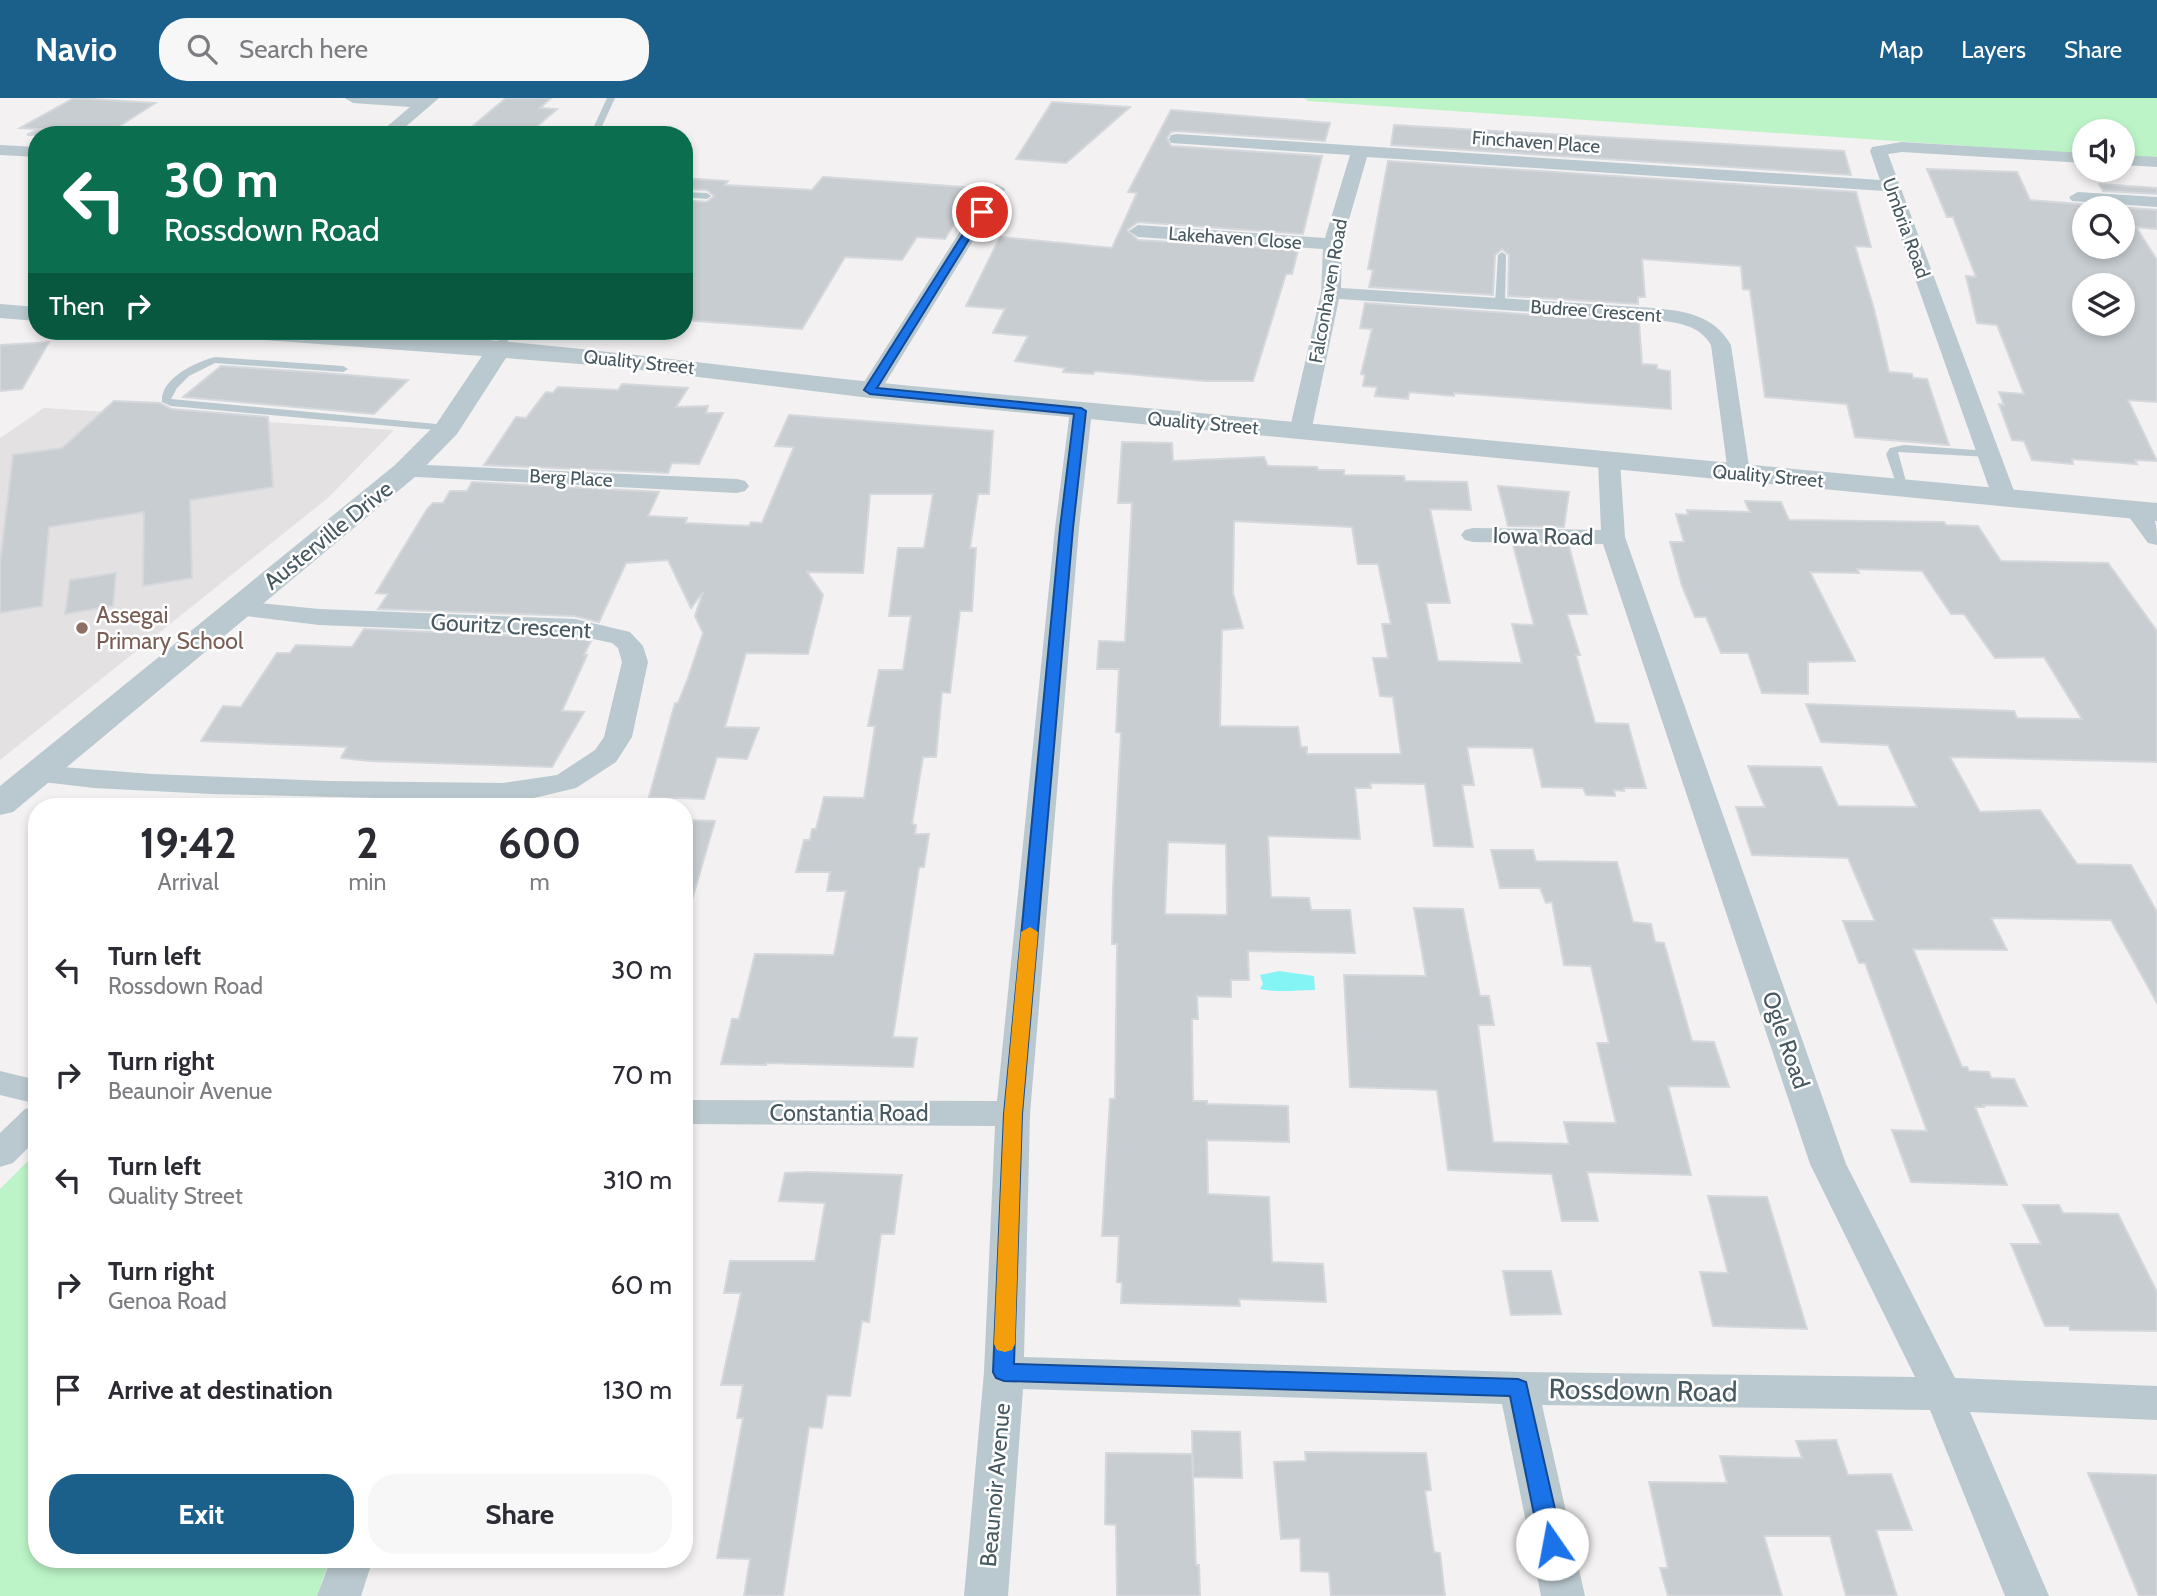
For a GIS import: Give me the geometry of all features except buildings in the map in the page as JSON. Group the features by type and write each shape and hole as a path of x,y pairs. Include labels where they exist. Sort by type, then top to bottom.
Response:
{"street":[{"path":"353,98 428,100"},
{"path":"396,126 428,100"},
{"name":"Finchaven Place","path":"1177,139 1892,186"},
{"name":"Umbria Road","path":"2005,499 1878,151 1889,147 2072,157"},
{"path":"0,150 28,152"},
{"name":"Falconhaven Road","path":"1300,432 1331,293 1333,244 1360,152"},
{"path":"2135,161 2157,162"},
{"path":"870,390 996,189"},
{"path":"2135,201 2157,202"},
{"name":"Lakehaven Close","path":"1138,231 1333,244"},
{"name":"Budree Crescent","path":"1331,293 1665,316 1697,323 1718,336 1721,345 1740,473"},
{"path":"0,311 28,313"},
{"name":"Quality Street","path":"504,340 617,359 870,390 2147,511"},
{"name":"Austerville Drive","path":"0,804 405,471 447,428 504,340"},
{"name":"Beaunoir Avenue","path":"986,1596 1004,1372 1013,1114 1067,528 1081,411"},
{"name":"Ogle Road","path":"1609,461 1614,537 1828,1164 1943,1394 2027,1596"},
{"name":"Berg Place","path":"405,471 737,486"},
{"path":"2147,511 2157,538"},
{"name":"Iowa Road","path":"1473,535 1614,537"},
{"name":"Gouritz Crescent","path":"36,774 105,781 312,790 503,792 566,782 606,756 618,737 635,662 630,646 621,637 575,626 319,617 238,609"},
{"path":"0,1083 28,1090"},
{"name":"Constantia Road","path":"693,1112 1013,1114"},
{"path":"0,1154 28,1127"},
{"name":"Rossdown Road","path":"1004,1372 1518,1388 1943,1394 2157,1403"},
{"path":"1518,1388 1563,1596"},
{"path":"339,1596 349,1568"}],"lane":[{"path":"598,126 611,98"},
{"path":"693,195 706,196"},
{"path":"1500,304 1502,256"},
{"path":"343,369 215,360 197,366 173,387 166,400 171,403 447,428"},
{"path":"1903,489 1891,454 1894,450 1903,448 1989,453"}],"shaded area":[{"name":"Assegai Primary School","path":"44,408 394,430 329,497 0,760 0,438"}],"green space":[{"path":"1304,98 2157,98 2157,159 2135,158 2135,119 2072,119 2072,153 1308,101"},
{"path":"28,1161 28,1568 327,1568 317,1596 0,1596 0,1189"}],"water":[{"path":"1279,971 1314,976 1315,990 1260,989 1263,984 1260,975"}],"slow traffic":[{"path":"1005,1344 1013,1114 1030,932"}],"place":[{"name":"Assegai Primary School","path":"82,628"}],"route":[{"path":"982,212 870,390 1081,411 1067,528 1013,1114 1004,1372 1518,1388 1552,1544"}]}
